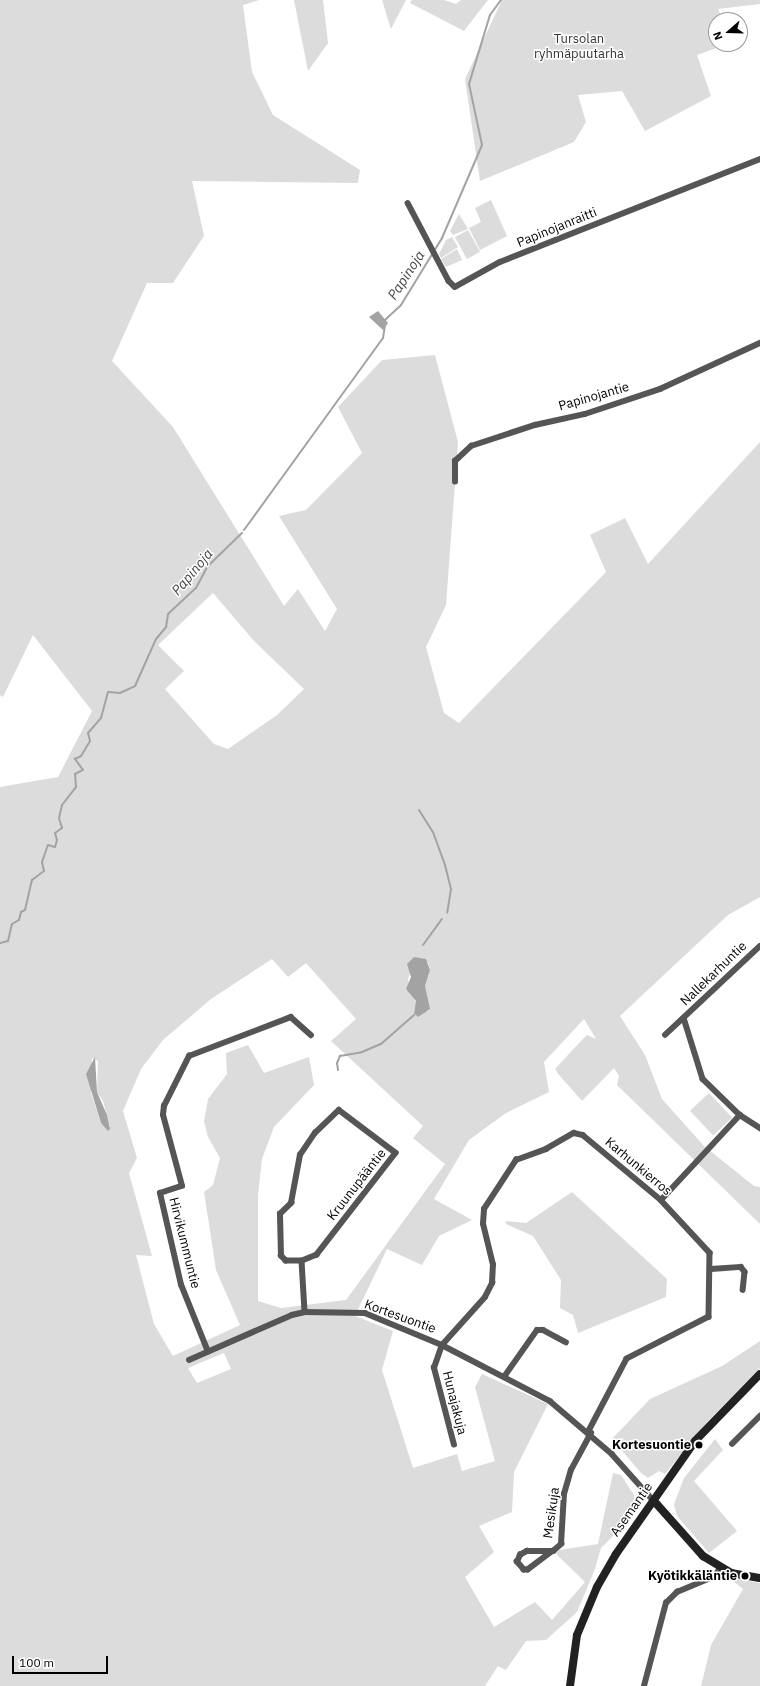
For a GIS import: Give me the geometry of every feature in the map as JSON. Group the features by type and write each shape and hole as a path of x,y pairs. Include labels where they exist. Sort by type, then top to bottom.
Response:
{"main road":[{"name":"Asemantie","path":"570,1686 577,1635 597,1587 695,1441 760,1374"},
{"path":"654,1501 703,1556 720,1568 741,1576 760,1578"}],"street":[{"name":"Papinojanraitti","path":"408,203 431,248 455,287 500,262 760,159"},
{"name":"Papinojantie","path":"455,482 455,461 471,446 535,425 585,414 660,389 760,344"},
{"name":"Nallekarhuntie","path":"665,1036 760,946"},
{"name":"Hirvikummuntie","path":"208,1352 181,1284 160,1193 182,1186 164,1115 164,1106 189,1056 291,1017 311,1035"},
{"path":"684,1018 703,1079 740,1115 760,1128"},
{"name":"Kruunupääntie","path":"339,1110 396,1153 317,1255 302,1262 286,1261 281,1256 280,1214 288,1207 300,1155 315,1133 339,1110"},
{"path":"661,1200 740,1115"},
{"name":"Karhunkierros","path":"442,1345 485,1296 492,1283 493,1265 483,1216 516,1160 578,1133 661,1200 709,1248 711,1269 709,1317 627,1359 590,1432"},
{"path":"302,1262 305,1312"},
{"path":"711,1269 741,1267 745,1272 743,1290"},
{"name":"Kortesuontie","path":"189,1360 305,1312 365,1313 442,1345 550,1401 590,1432 654,1501"},
{"path":"504,1377 537,1330 543,1330 566,1342"},
{"name":"Hunajakuja","path":"442,1345 434,1368 454,1444"},
{"path":"732,1444 760,1416"},
{"name":"Mesikuja","path":"553,1551 528,1551 520,1555 518,1562 524,1570 528,1570 553,1551 561,1544 564,1494 571,1470 590,1432"},
{"path":"644,1686 666,1603 677,1592 715,1576 720,1568"}],"green space":[{"path":"0,0 259,0 243,5 252,72 273,115 360,170 358,183 192,181 204,236 173,283 147,283 112,361 173,427 284,606 298,589 325,631 337,609 279,516 306,510 362,453 338,407 382,360 435,355 458,442 446,605 426,647 444,713 459,723 606,572 590,535 625,518 648,564 760,442 760,897 728,915 620,1016 645,1055 662,1099 704,1146 754,1186 760,1187 760,1224 617,1085 619,1076 614,1068 582,1101 559,1075 555,1069 587,1035 596,1039 584,1019 544,1062 549,1092 506,1113 469,1140 434,1199 472,1220 439,1236 422,1265 387,1249 355,1316 393,1331 382,1370 413,1468 457,1454 462,1471 495,1461 475,1387 482,1374 548,1404 514,1472 512,1512 479,1526 494,1552 465,1577 494,1627 535,1602 552,1620 585,1582 553,1551 598,1544 613,1473 621,1475 634,1495 635,1508 625,1524 601,1548 595,1569 577,1612 546,1640 526,1641 506,1670 498,1666 485,1686 0,1686 0,787 58,777 92,711 33,635 3,697 0,695","holes":["213,593 254,641 304,689 277,715 228,749 214,744 165,689 184,671 158,645","272,959 288,977 306,963 356,1019 331,1041 423,1126 413,1138 445,1164 346,1300 281,1308 258,1301 258,1195 262,1159 274,1127 314,1085 309,1057 264,1073 248,1045 226,1053 227,1074 208,1099 204,1121 208,1137 220,1158 213,1185 204,1192 216,1270 240,1325 173,1356 154,1324 136,1255 152,1256 129,1173 137,1158 123,1111 141,1069 163,1040 211,999","428,962 430,970 425,986 429,1011 414,1011 416,1003 408,980 410,973","92,1058 98,1061 97,1092 103,1101 110,1127 101,1123 91,1093","224,1353 231,1369 197,1383 188,1368"]},
{"path":"294,0 323,0 328,43 308,71"},
{"path":"382,0 406,0 391,29"},
{"path":"412,0 444,0 456,4 461,0 488,0 464,31 410,3"},
{"name":"Tursolan ryhmäpuutarha","path":"502,0 760,0 760,4 718,9 719,12 708,12 708,51 697,55 711,96 645,131 622,91 578,95 586,122 574,142 480,181 465,79"},
{"path":"491,200 507,236 480,250 469,228 481,222 475,208"},
{"path":"459,214 468,229 453,235 450,231"},
{"path":"468,230 480,252 467,259 455,237"},
{"path":"452,237 458,247 441,258 439,254 446,240"},
{"path":"457,249 462,260 446,267 441,259"},
{"path":"709,1093 732,1118 713,1136 690,1111"},
{"path":"572,1192 667,1279 666,1297 578,1333 573,1315 560,1308 561,1280 533,1236 506,1224 506,1221 526,1223"},
{"path":"760,1341 760,1368 707,1422 665,1474 659,1471 648,1478 641,1473 612,1439 650,1399 722,1366"},
{"path":"715,1439 723,1450 694,1481 737,1531 709,1553 677,1516 674,1504 684,1478"},
{"path":"728,1577 760,1583 760,1686 701,1686 711,1645 743,1589"}],"shaded area":[{"path":"378,311 388,323 383,330 369,317"},
{"path":"414,957 426,959 430,970 425,986 430,1009 418,1017 414,1013 416,1001 406,989 411,977 407,964"},
{"path":"95,1057 97,1092 107,1115 110,1129 108,1131 101,1123 86,1074"}],"waterway":[{"name":"Papinoja","path":"385,320 401,305 442,238 482,145 469,84 490,15 501,0"},
{"name":"Papinoja","path":"244,530 383,338 385,326"},
{"name":"Papinoja","path":"0,943 8,941 12,924 19,920 21,912 25,910 32,880 44,871 42,862 48,845 55,847 57,840 55,833 62,828 59,818 62,805 76,787 75,774 83,770 75,759 81,756 90,741 88,733 101,718 108,692 120,693 135,686 156,639 166,627 168,614 196,588 207,567 242,533"},
{"path":"419,810 433,832 445,865 451,889 447,913"},
{"path":"423,945 442,919"},
{"path":"338,1070 337,1063 340,1056 362,1052 381,1044 414,1015"}],"place":[{"name":"Kortesuontie","path":"699,1445"},
{"name":"Kyötikkäläntie","path":"745,1576"}]}
